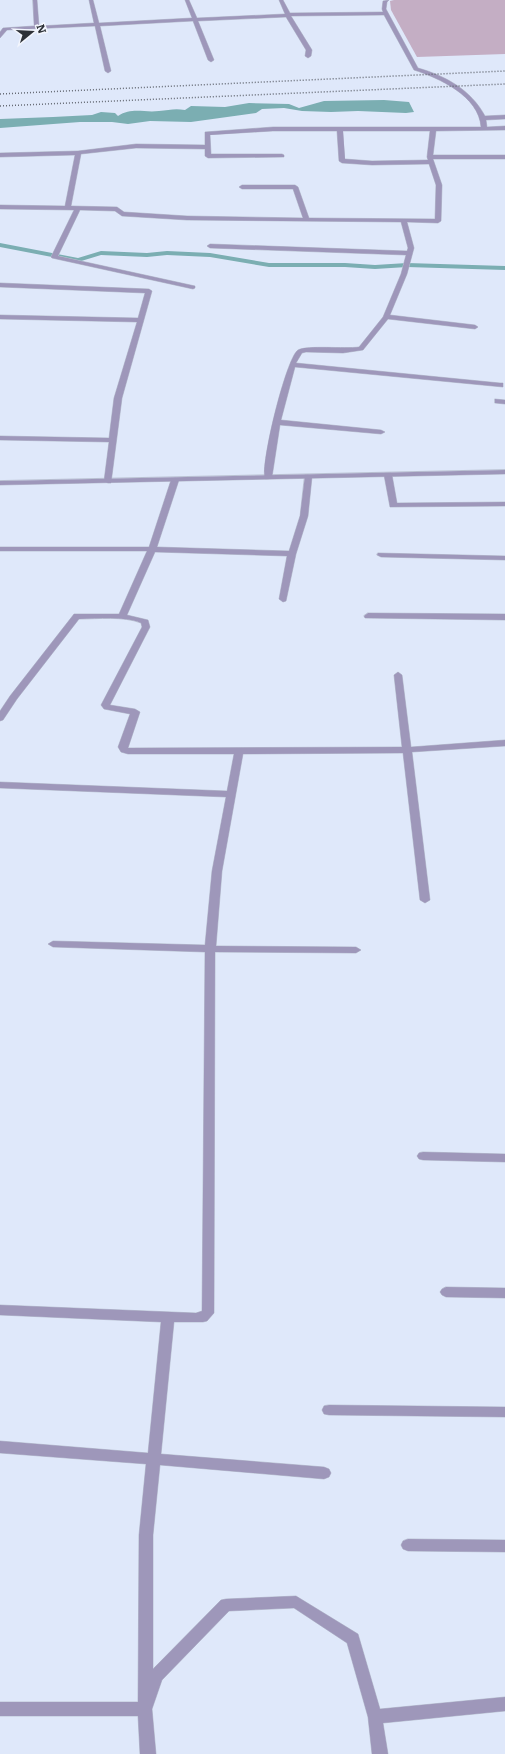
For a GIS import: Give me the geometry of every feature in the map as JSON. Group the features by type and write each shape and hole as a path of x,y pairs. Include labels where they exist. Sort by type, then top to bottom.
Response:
{"street":[{"path":"35,0 37,28"},
{"path":"90,0 108,70"},
{"path":"187,0 211,60"},
{"path":"281,0 288,15 309,50 308,56"},
{"path":"387,0 385,1 384,9 416,69 436,74 460,89 484,118 484,128"},
{"path":"0,36 5,29 288,15 386,12"},
{"path":"484,118 505,117"},
{"path":"282,156 208,156 207,133 273,129 505,128"},
{"path":"340,129 342,161 372,163 505,157"},
{"path":"0,207 117,209 122,214 187,218 438,221 439,185 431,160 433,129"},
{"path":"0,163 1,155 78,153 136,146 208,147"},
{"path":"68,209 78,153"},
{"path":"242,187 295,187 307,220"},
{"path":"78,209 54,257 193,287"},
{"path":"268,477 271,450 277,422 292,365 297,354 301,351 341,351 361,349 386,317 404,274 411,248 404,221"},
{"path":"210,246 409,253"},
{"path":"0,285 149,291 118,398 108,481"},
{"path":"0,317 140,320"},
{"path":"386,317 474,327"},
{"path":"292,365 500,385"},
{"path":"277,422 381,432"},
{"path":"0,438 112,440"},
{"path":"0,483 505,472"},
{"path":"388,475 393,505 505,504"},
{"path":"283,599 292,554 304,516 308,476"},
{"path":"122,617 152,549 175,480"},
{"path":"0,549 152,549 292,554"},
{"path":"381,555 505,558"},
{"path":"0,718 13,698 77,616 122,617 145,622 146,627 105,703 107,707 135,712 122,747 124,750 407,750 505,743"},
{"path":"368,616 505,617"},
{"path":"398,675 425,900"},
{"path":"0,1310 196,1318 204,1317 208,1313 210,949 217,871 239,751"},
{"path":"0,785 230,794"},
{"path":"53,944 210,949 356,950"},
{"path":"423,1156 505,1158"},
{"path":"446,1292 505,1294"},
{"path":"148,1754 145,1710 146,1535 168,1317"},
{"path":"330,1410 505,1412"},
{"path":"0,1447 324,1472"},
{"path":"408,1545 505,1546"},
{"path":"145,1710 156,1676 226,1605 296,1602 352,1638 375,1717 380,1754"},
{"path":"375,1717 505,1704"},
{"path":"0,1709 145,1710"}],"shaded area":[{"path":"505,0 505,54 417,57 391,10 390,1"},
{"path":"384,100 409,102 414,112 331,112 302,111 284,108 262,109 256,113 191,122 150,121 128,124 112,122 80,122 0,128 0,119 92,115 101,112 115,113 118,116 123,113 133,111 185,110 191,106 225,107 249,103 289,104 299,108 324,101"}],"waterway":[{"path":"0,245 78,260 101,253 147,255 167,253 210,255 269,265 345,265 375,267 407,265 505,268"}],"railway":[{"path":"0,94 505,71"},
{"path":"0,106 505,84"}]}
